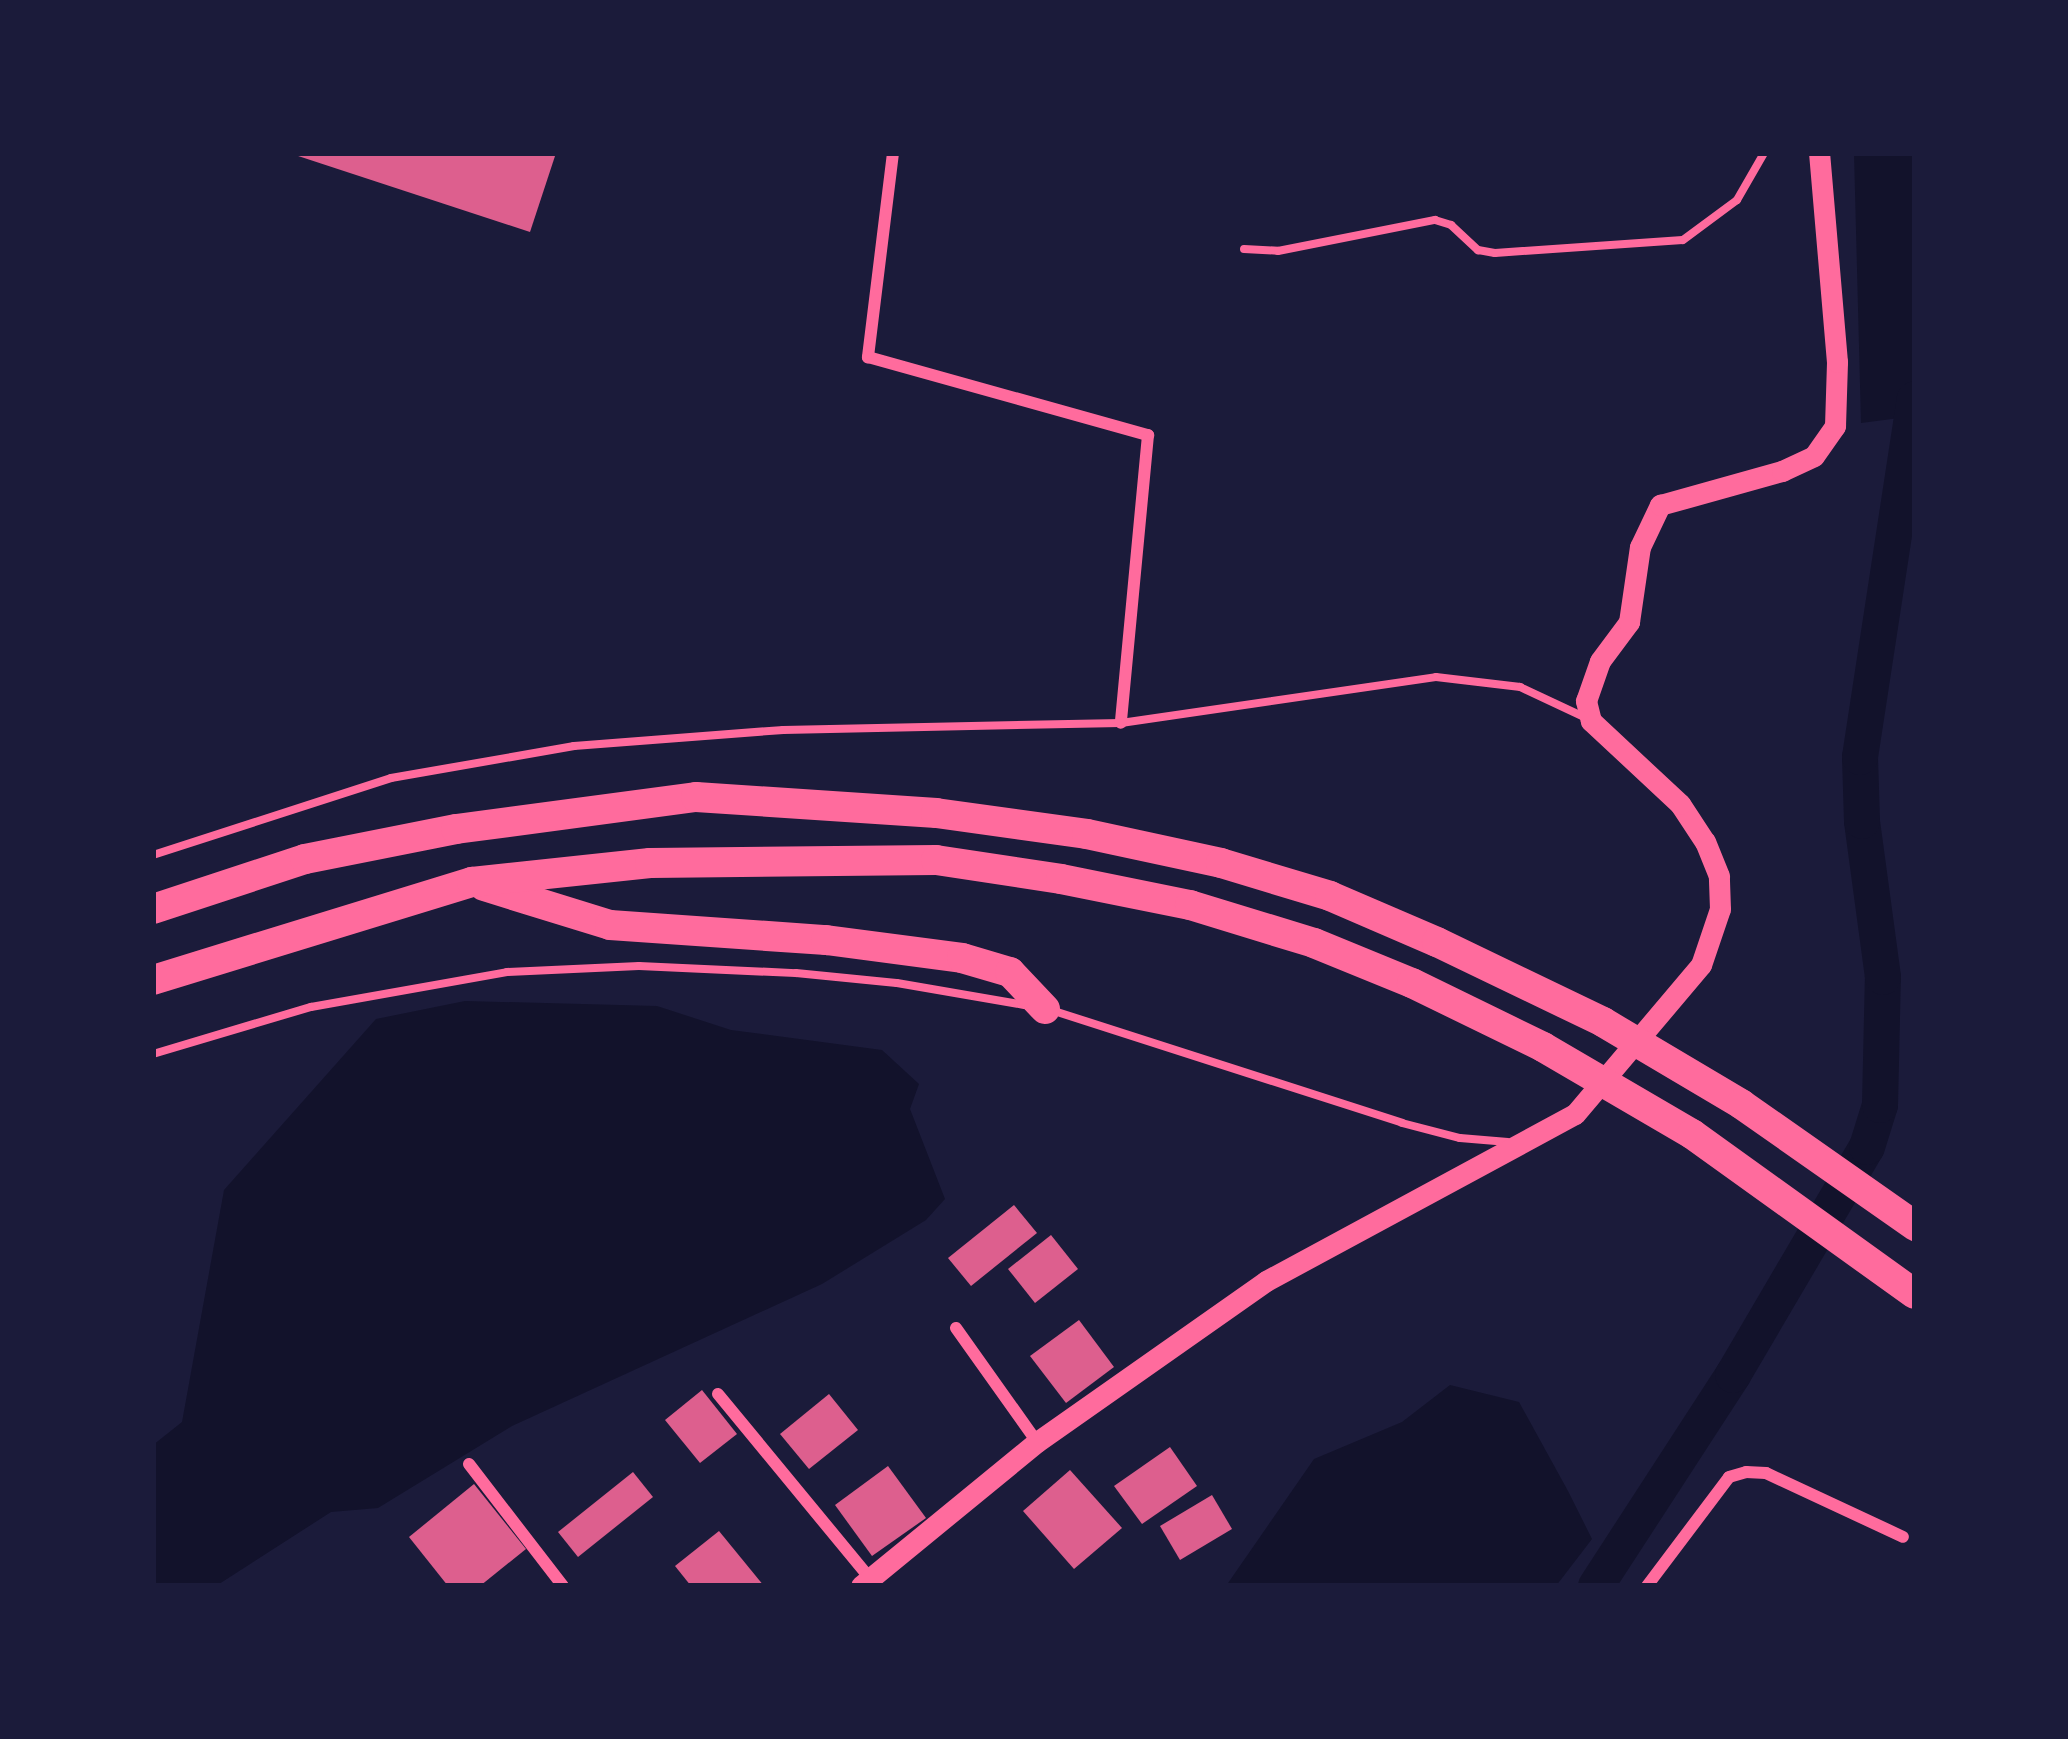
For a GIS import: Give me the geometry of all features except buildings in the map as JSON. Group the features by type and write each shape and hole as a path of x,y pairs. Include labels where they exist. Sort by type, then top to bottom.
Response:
{"highway":[{"path":"153,909 305,859 456,829 696,796 936,813 1088,834 1221,863 1330,896 1603,1022 1741,1104 1915,1226"},
{"path":"153,980 472,882 650,863 936,860 1190,905 1314,943 1412,983 1543,1047 1692,1134 1915,1294"},
{"path":"472,882 610,925 808,939 962,958 1010,972 1046,1009"}],"street":[{"path":"893,153 868,356 1148,435 1121,723"},
{"path":"718,1394 869,1584 1037,1442 1266,1281 1575,1114 1701,965 1720,909 1719,876 1680,803 1591,721 1586,701 1590,680 1629,622 1640,547 1660,506 1798,464 1814,456 1835,426 1837,362 1820,153"},
{"path":"956,1328 1037,1442"},
{"path":"469,1464 563,1586"},
{"path":"1647,1586 1729,1478 1746,1472 1766,1472 1904,1537"}],"lane":[{"path":"1244,249 1278,251 1435,220 1451,225 1478,250 1496,253 1683,240 1736,200 1764,153"},
{"path":"153,855 391,778 574,746 783,730 1121,723 1436,677 1484,678 1520,687 1591,721"},
{"path":"153,1054 310,1007 408,986 529,971 639,966 796,973 897,982 1046,1009 1433,1132 1488,1142 1544,1134"}],"shaded area":[{"path":"1854,153 1915,153 1915,416 1861,423"},
{"path":"465,1001 657,1006 731,1030 882,1050 919,1084 910,1109 945,1199 926,1220 822,1284 512,1426 378,1508 331,1512 216,1586 153,1586 153,1445 182,1422 224,1190 376,1019"},
{"path":"1450,1385 1519,1402 1568,1491 1592,1539 1556,1586 1226,1586 1314,1459 1402,1422"}],"waterway":[{"path":"1596,1586 1733,1375 1867,1147 1880,1105 1883,977 1862,821 1860,757 1915,399"}]}
